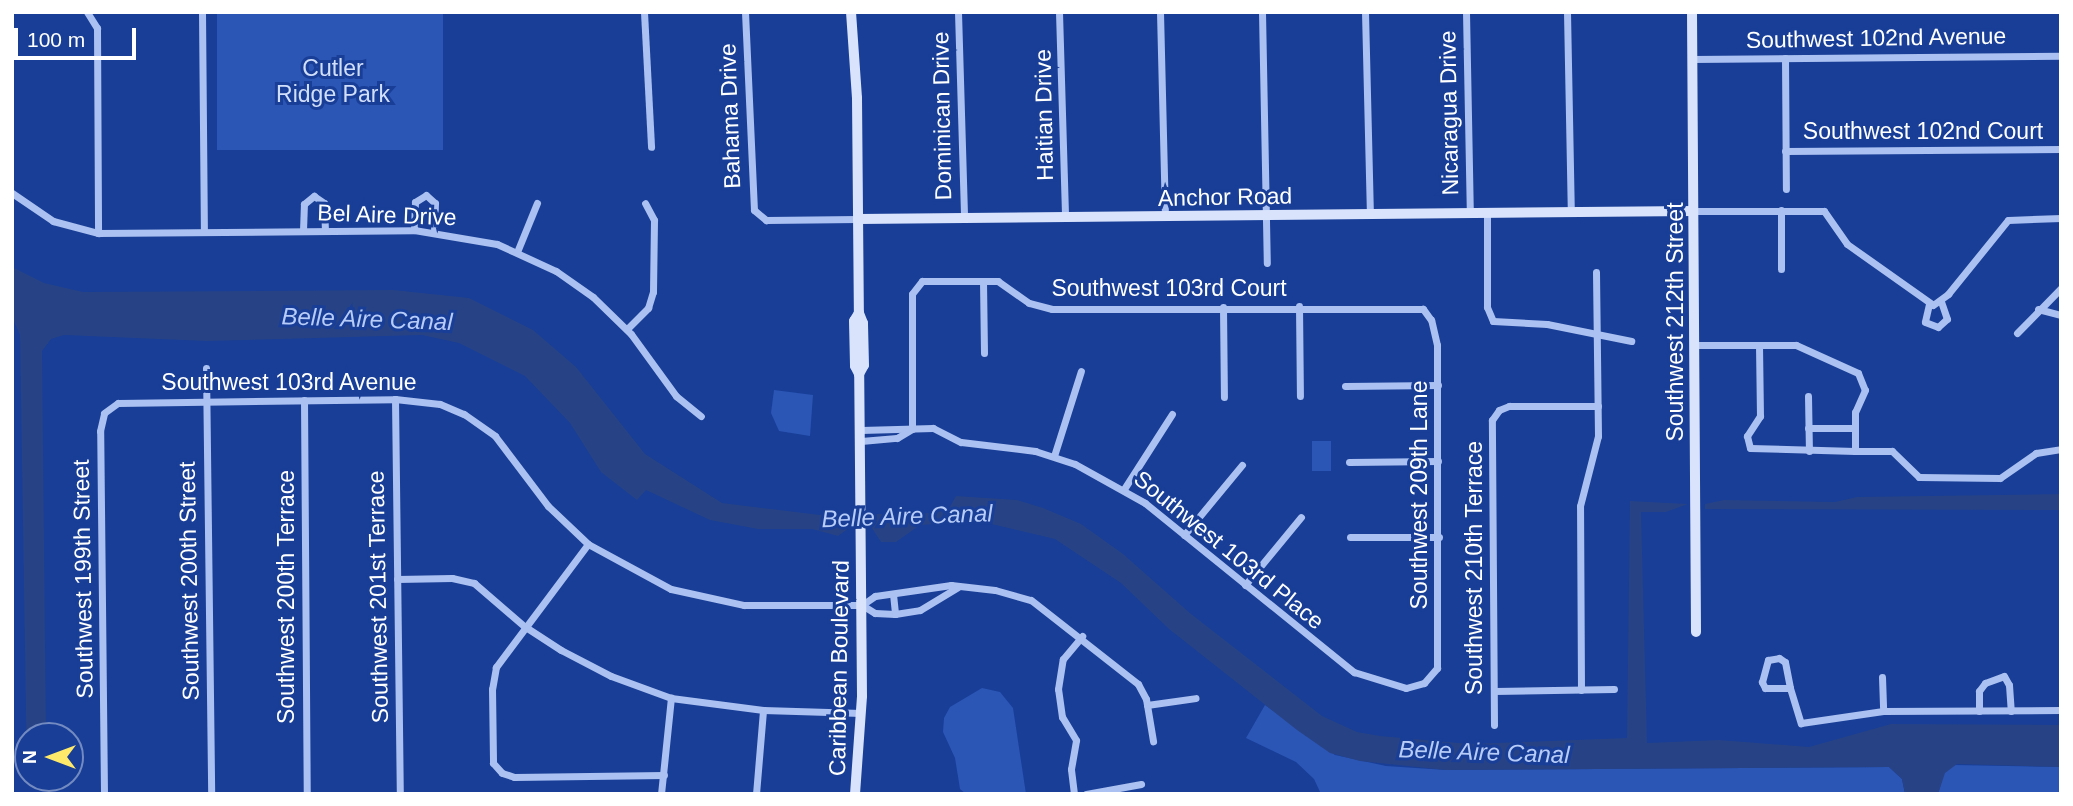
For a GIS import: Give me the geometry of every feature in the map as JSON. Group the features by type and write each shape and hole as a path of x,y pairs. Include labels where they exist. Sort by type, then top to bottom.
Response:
{"street":[{"path":"202,12 204,232"},
{"path":"644,12 651,146"},
{"name":"Bahama Drive","path":"745,12 752,201 760,217"},
{"name":"Caribbean Boulevard","path":"852,12 859,313 863,323 864,365 859,374 862,713 855,794"},
{"name":"Dominican Drive","path":"958,12 964,219"},
{"name":"Haitian Drive","path":"1059,12 1065,218"},
{"path":"1160,12 1165,217"},
{"path":"1262,12 1268,264"},
{"path":"1365,12 1370,215"},
{"name":"Nicaragua Drive","path":"1466,12 1470,213"},
{"path":"1567,12 1570,213"},
{"name":"Southwest 212th Street","path":"1692,12 1696,632"},
{"path":"90,14 97,36 98,233"},
{"name":"Southwest 102nd Avenue","path":"1692,59 2061,55"},
{"path":"1785,58 1786,189"},
{"name":"Southwest 102nd Court","path":"1785,151 2061,149"},
{"name":"Bel Aire Drive","path":"12,192 53,221 98,233 414,230 434,231 517,252 576,283 627,329 676,396 701,416"},
{"path":"414,230 415,202 423,195 435,203 434,231"},
{"path":"303,231 304,204 314,196 324,203 325,231"},
{"path":"517,252 537,203"},
{"path":"627,329 648,308 653,292 654,220 645,203"},
{"path":"1693,211 1781,210 1828,213 1847,244 1928,304 1941,302 2004,222 2017,217 2061,218"},
{"path":"1781,210 1781,268"},
{"name":"Anchor Road","path":"760,217 964,219 1693,211"},
{"path":"1487,213 1489,316 1496,323 1547,324 1630,341"},
{"path":"1581,690 1580,506 1597,444 1596,272"},
{"path":"983,281 984,353"},
{"name":"Southwest 103rd Court","path":"912,429 912,297 916,285 1003,282 1029,303 1045,309 1406,306 1429,315"},
{"path":"2017,333 2061,288"},
{"path":"1928,304 1925,322 1938,327 1947,319 1941,302"},
{"path":"1299,306 1300,396"},
{"path":"1223,307 1224,397"},
{"path":"2038,309 2061,315"},
{"name":"Southwest 209th Lane","path":"1429,315 1436,334 1438,385 1440,653 1433,675"},
{"path":"1694,345 1801,346 1858,373 1865,390 1856,407 1855,451"},
{"path":"1759,345 1760,416 1749,432 1748,444 1757,452 1892,451 1923,478 1988,479 2009,475 2040,451 2061,449"},
{"name":"Southwest 200th Street","path":"206,368 211,794"},
{"path":"1054,456 1081,371"},
{"path":"1345,386 1438,385"},
{"path":"1808,396 1809,451"},
{"name":"Southwest 103rd Avenue","path":"107,408 124,401 395,399 453,408 486,428 548,506 588,544 640,576 695,596 750,605 862,605 875,613 895,614"},
{"name":"Southwest 201st Terrace","path":"395,399 400,794"},
{"name":"Southwest 200th Terrace","path":"304,400 307,794"},
{"name":"Southwest 210th Terrace","path":"1494,725 1492,426 1496,413 1513,406 1598,406"},
{"name":"Southwest 199th Street","path":"104,794 100,431 107,408"},
{"path":"1124,489 1171,414"},
{"path":"1808,428 1855,428"},
{"name":"Southwest 103rd Place","path":"861,436 912,429 938,429 961,442 1054,456 1124,489 1354,672 1403,688 1420,685 1433,675"},
{"path":"1349,462 1438,461"},
{"path":"1184,535 1242,465"},
{"path":"1245,585 1301,517"},
{"path":"1350,537 1439,537"},
{"path":"588,544 524,626 492,678 492,756 497,769 514,777 664,775"},
{"path":"397,579 468,580 485,589 524,626 611,676 671,698 763,710 862,713"},
{"name":"Southwest 103rd Avenue","path":"862,605 875,596 922,587 995,590 1031,600 1082,636 1138,684 1147,705"},
{"path":"892,594 895,614 920,610 958,587"},
{"path":"1074,794 1071,769 1076,740 1062,718 1058,689 1063,659 1082,636"},
{"path":"1790,688 1765,688 1762,682 1768,660 1785,662 1801,723 1883,711 2061,710"},
{"path":"1979,711 1979,691 1985,683 2004,676 2008,679 2011,711"},
{"path":"1882,677 1883,711"},
{"path":"1494,691 1614,690"},
{"path":"661,794 671,698"},
{"path":"1153,741 1147,705 1196,698"},
{"path":"756,794 763,710"},
{"path":"1086,794 1141,784"}],"green space":[{"name":"Cutler Ridge Park","path":"217,12 443,12 443,150 217,150"},
{"path":"774,390 813,395 810,436 779,431 771,413"},
{"path":"1312,441 1331,441 1331,471 1312,471"},
{"path":"982,688 1000,692 1013,708 1026,794 966,794 960,789 955,758 943,732 944,718 950,707"},
{"path":"1265,705 1335,755 1386,766 1446,770 1889,767 1902,779 1905,794 1321,794 1314,779 1296,762 1246,738"},
{"path":"1954,765 2061,767 2061,794 1938,794 1944,773"}],"water":[{"name":"Belle Aire Canal","path":"12,267 44,283 83,292 393,290 469,298 533,330 576,367 645,454 722,503 820,515 827,509 848,513 852,509 865,514 920,514 948,510 956,496 1017,500 1043,508 1081,524 1123,554 1191,614 1322,716 1357,732 1380,736 1470,744 1627,738 1630,501 1688,504 1666,512 1641,512 1647,743 1719,740 1809,747 1891,724 2061,725 2061,767 1957,764 1945,773 1938,794 1905,794 1902,779 1889,767 1446,770 1360,761 1330,753 1297,730 1169,629 1121,583 1055,539 987,523 951,523 920,525 896,542 881,542 868,522 853,525 838,536 812,529 758,529 710,520 646,490 637,500 601,472 570,423 525,376 459,343 422,335 207,341 64,335 51,339 42,351 46,722 26,722 20,335 12,317"},
{"path":"2061,494 2060,510 1705,509 1705,504 1724,500 1835,502 1857,497"}]}
